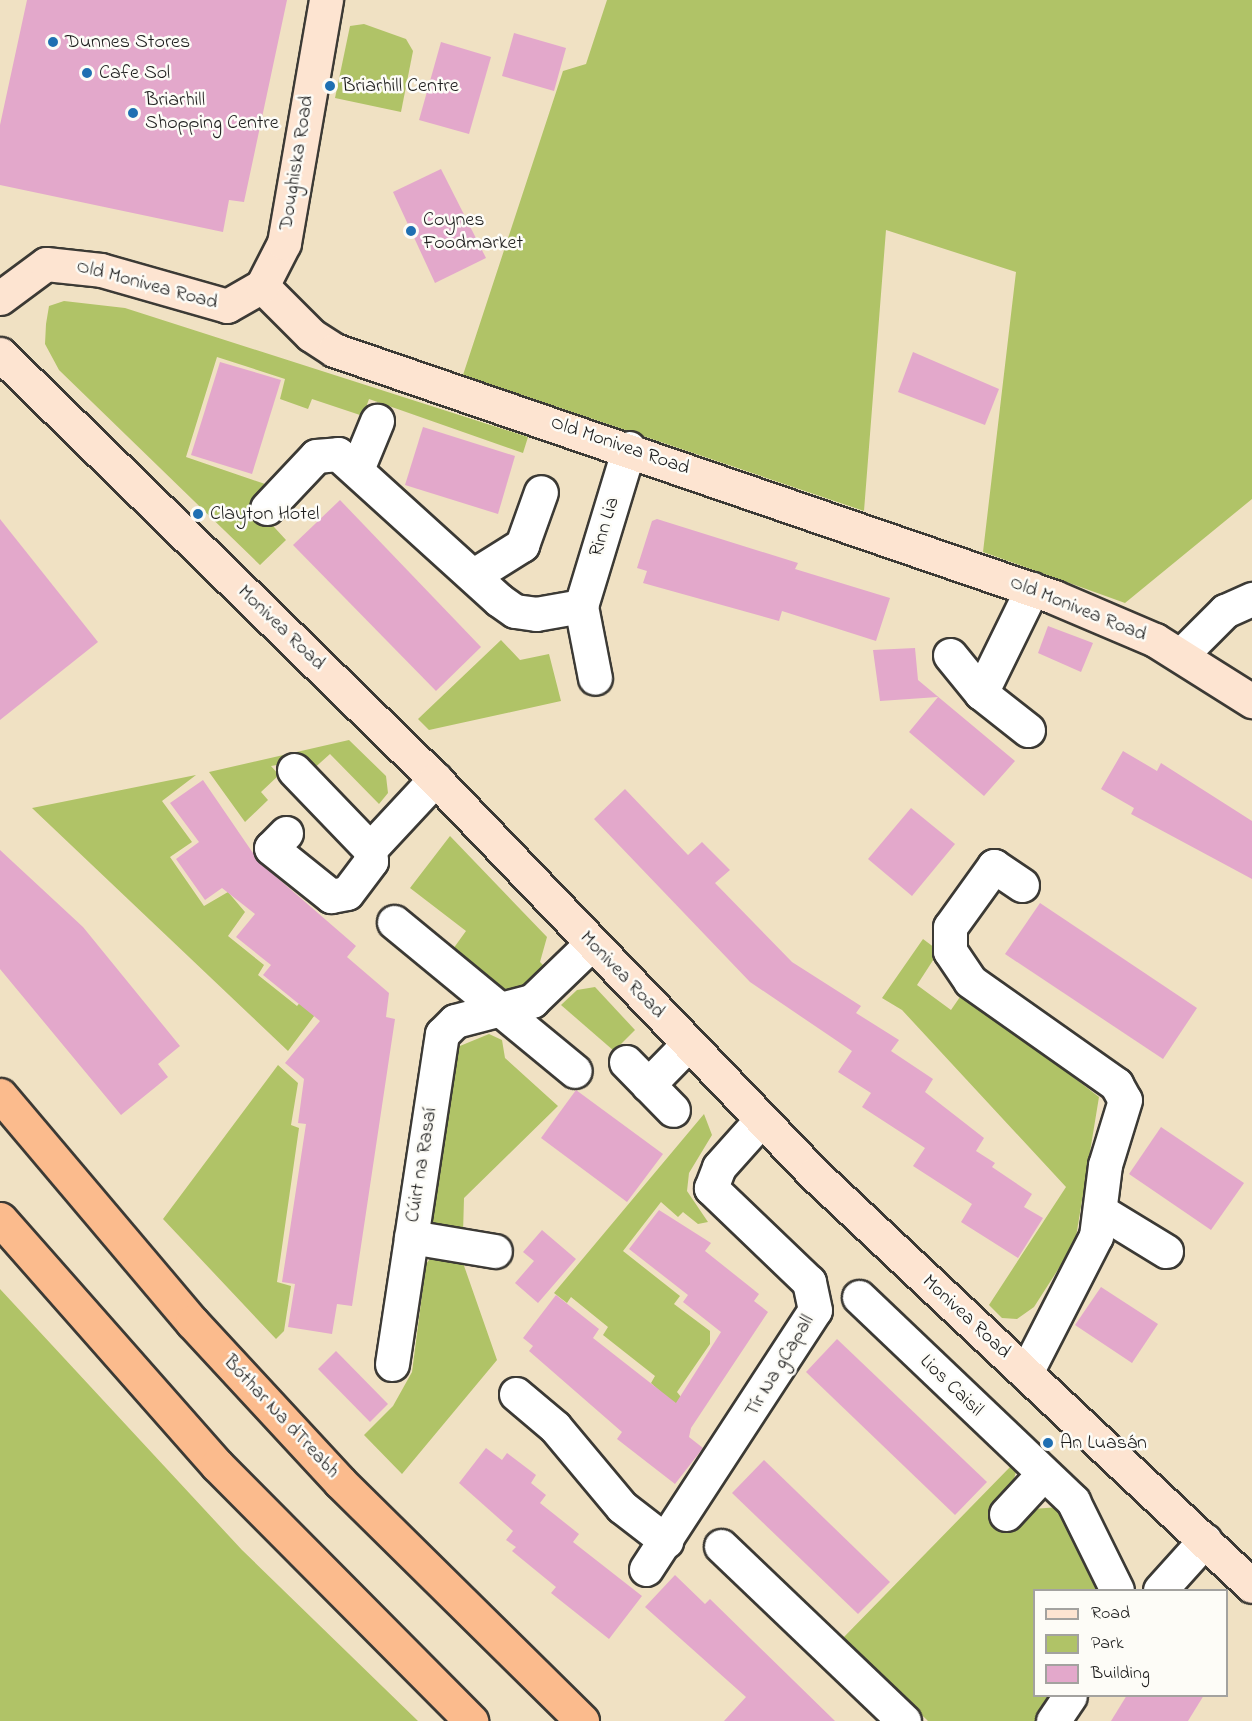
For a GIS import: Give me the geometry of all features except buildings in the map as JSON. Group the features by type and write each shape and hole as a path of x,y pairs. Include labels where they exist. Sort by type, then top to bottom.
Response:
{"highway":[{"name":"Bóthar Na dTreabh","path":"0,1095 192,1322 340,1482 582,1721"},
{"path":"0,1219 217,1465 471,1721"}],"main road":[{"name":"Doughiska Road","path":"262,286 284,243 326,0"},
{"name":"Old Monivea Road","path":"0,298 46,264 101,270 226,306 262,286 310,335 334,350 629,448 1032,589 1182,654 1252,701"},
{"name":"Monivea Road","path":"0,354 435,779 761,1120 1252,1586"}],"street":[{"path":"358,467 377,421"},
{"name":"Rinn Lia","path":"595,678 581,606 629,448"},
{"path":"267,508 322,453 338,454 358,467 515,611 536,614 581,606"},
{"path":"474,575 522,545 541,492"},
{"path":"981,693 1032,589"},
{"path":"1182,654 1225,611 1252,599"},
{"path":"950,655 981,693 1028,730"},
{"path":"286,833 271,848 331,896 355,886 371,861 370,849 294,770"},
{"path":"370,849 435,779"},
{"path":"1022,885 994,866 950,927 950,951 970,981 1120,1089 1125,1100 1105,1165 1102,1212 1092,1247 1026,1373"},
{"path":"394,922 575,1071"},
{"name":"Cúirt na Rasaí","path":"392,1364 442,1034 455,1021 504,1012 532,1001 592,943"},
{"path":"673,1110 637,1073 688,1044"},
{"name":"Tír Na gCapall","path":"646,1569 815,1310 809,1282 711,1188 719,1167 761,1120"},
{"path":"1102,1212 1166,1251"},
{"path":"411,1237 495,1251"},
{"name":"Lios Caisil","path":"859,1297 1081,1512 1117,1589"},
{"path":"516,1394 555,1427 622,1507 666,1541"},
{"path":"1006,1514 1044,1474"},
{"path":"1161,1589 1205,1540"},
{"path":"721,1546 904,1721"},
{"path":"1053,1721 1069,1697"}],"green space":[{"path":"607,0 1252,0 1252,499 1125,603 983,552 1016,272 886,230 864,511 463,375 563,71 586,64"},
{"path":"364,24 406,39 413,51 401,112 335,98 350,26"},
{"path":"64,301 125,308 528,437 523,453 369,399 363,416 312,399 308,409 280,399 285,379 217,357 186,457 271,486 253,504 286,540 260,565 59,370 45,344 46,324 49,306"},
{"path":"501,640 520,660 549,654 561,701 429,730 418,719"},
{"path":"349,740 386,776 388,793 379,804 330,754 311,771 300,761 271,766 279,775 261,792 268,800 245,822 209,772"},
{"path":"196,775 162,801 192,842 170,857 204,906 228,892 245,912 228,936 264,965 258,975 297,1006 315,986 329,996 288,1051 32,808"},
{"path":"450,836 547,937 540,962 546,968 526,988 503,989 453,949 466,931 410,888"},
{"path":"923,939 939,951 917,985 951,1010 962,994 1068,1063 1064,1070 1099,1097 1075,1243 1034,1307 1017,1319 1002,1318 989,1305 1066,1187 902,1010 882,998"},
{"path":"595,987 635,1030 614,1051 561,1005 577,990"},
{"path":"489,1034 502,1040 505,1058 558,1106 464,1198 463,1234 432,1224 431,1218 455,1048"},
{"path":"278,1065 298,1083 291,1125 299,1128 277,1282 291,1286 284,1331 276,1339 163,1219"},
{"path":"704,1114 712,1135 689,1173 687,1191 708,1222 698,1224 683,1212 678,1217 661,1202 623,1251 680,1296 674,1304 710,1331 710,1344 677,1392 681,1397 675,1405 651,1383 655,1376 603,1335 608,1327 571,1297 567,1303 554,1293"},
{"path":"433,1255 462,1260 497,1360 402,1474 364,1435 393,1406 412,1372 426,1264"},
{"path":"0,1289 242,1550 418,1721 0,1721"},
{"path":"1010,1467 1016,1472 1013,1482 988,1513 1009,1531 1033,1509 1059,1507 1100,1589 1033,1589 1033,1697 1052,1697 1036,1721 928,1721 843,1638"}],"place":[{"name":"Dunnes Stores","path":"53,42"},
{"name":"Cafe Sol","path":"87,73"},
{"name":"Briarhill Centre","path":"330,86"},
{"name":"Briarhill Shopping Centre","path":"133,113"},
{"name":"Coynes Foodmarket","path":"411,231"},
{"name":"Clayton Hotel","path":"198,514"},
{"name":"An Luasán","path":"1048,1443"}]}
